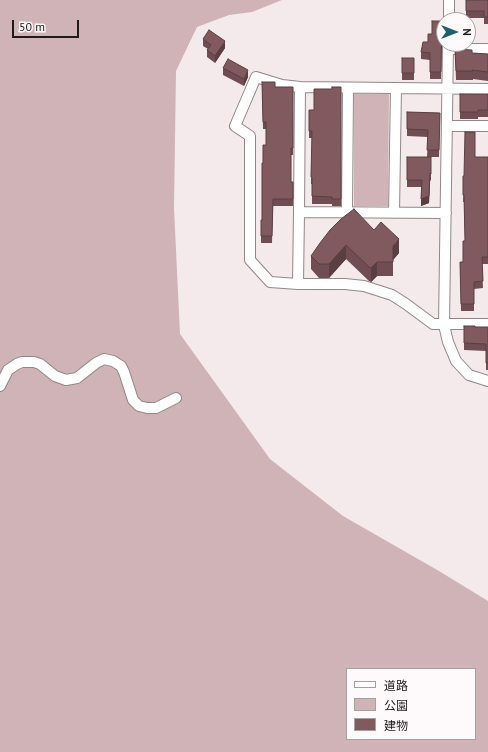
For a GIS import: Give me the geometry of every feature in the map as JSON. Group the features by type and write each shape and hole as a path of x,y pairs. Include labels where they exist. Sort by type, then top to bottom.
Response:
{"street":[{"path":"449,0 449,12"},
{"path":"476,48 488,49"},
{"path":"448,52 444,325 448,342 456,361 469,375 488,381"},
{"path":"488,89 300,87 282,86 256,77 235,126 250,136 250,260 270,282 364,286 392,295 433,324 488,324"},
{"path":"298,284 300,87"},
{"path":"347,212 348,88"},
{"path":"394,213 396,88"},
{"path":"447,126 488,126"},
{"path":"299,212 446,213"},
{"path":"0,386 8,370 22,362 40,364 55,376 66,380 77,378 96,363 104,359 113,361 121,366 133,400 140,406 156,408 176,398"}],"green space":[{"path":"0,0 282,0 252,12 229,15 197,27 176,71 174,208 180,334 270,459 343,516 488,601 488,752 0,752"},
{"path":"354,94 389,94 388,206 354,206"}],"building":[{"path":"466,0 488,0 488,17 484,17 484,11 466,11"},
{"path":"432,21 436,21 436,52 441,52 441,72 430,72 430,53 421,52 423,42 428,42 428,34 432,34"},
{"path":"209,30 225,41 215,56 207,50 211,45 203,39"},
{"path":"455,52 488,54 488,72 472,70 473,71 456,71"},
{"path":"402,58 414,58 414,73 402,73"},
{"path":"228,59 248,70 244,79 223,68"},
{"path":"262,82 275,82 275,87 293,87 293,148 291,148 291,182 293,182 293,199 273,199 272,236 261,236 262,163 263,145 266,145 266,122 263,122"},
{"path":"332,87 341,87 341,199 312,196 312,131 309,131 309,110 314,110 314,89 332,89"},
{"path":"460,94 488,94 488,110 478,110 478,112 460,112"},
{"path":"407,112 440,113 439,150 427,150 428,130 407,129"},
{"path":"465,132 475,132 475,157 488,157 488,257 482,257 483,281 474,282 474,304 461,304 460,262 463,262 463,241 465,241 463,176"},
{"path":"407,157 431,157 429,196 421,199 422,180 407,180"},
{"path":"354,209 374,230 381,222 399,239 393,246 393,262 377,262 371,268 346,245 329,264 319,264 311,256 330,230"},
{"path":"464,326 488,327 488,363 486,363 486,344 464,343"}]}
